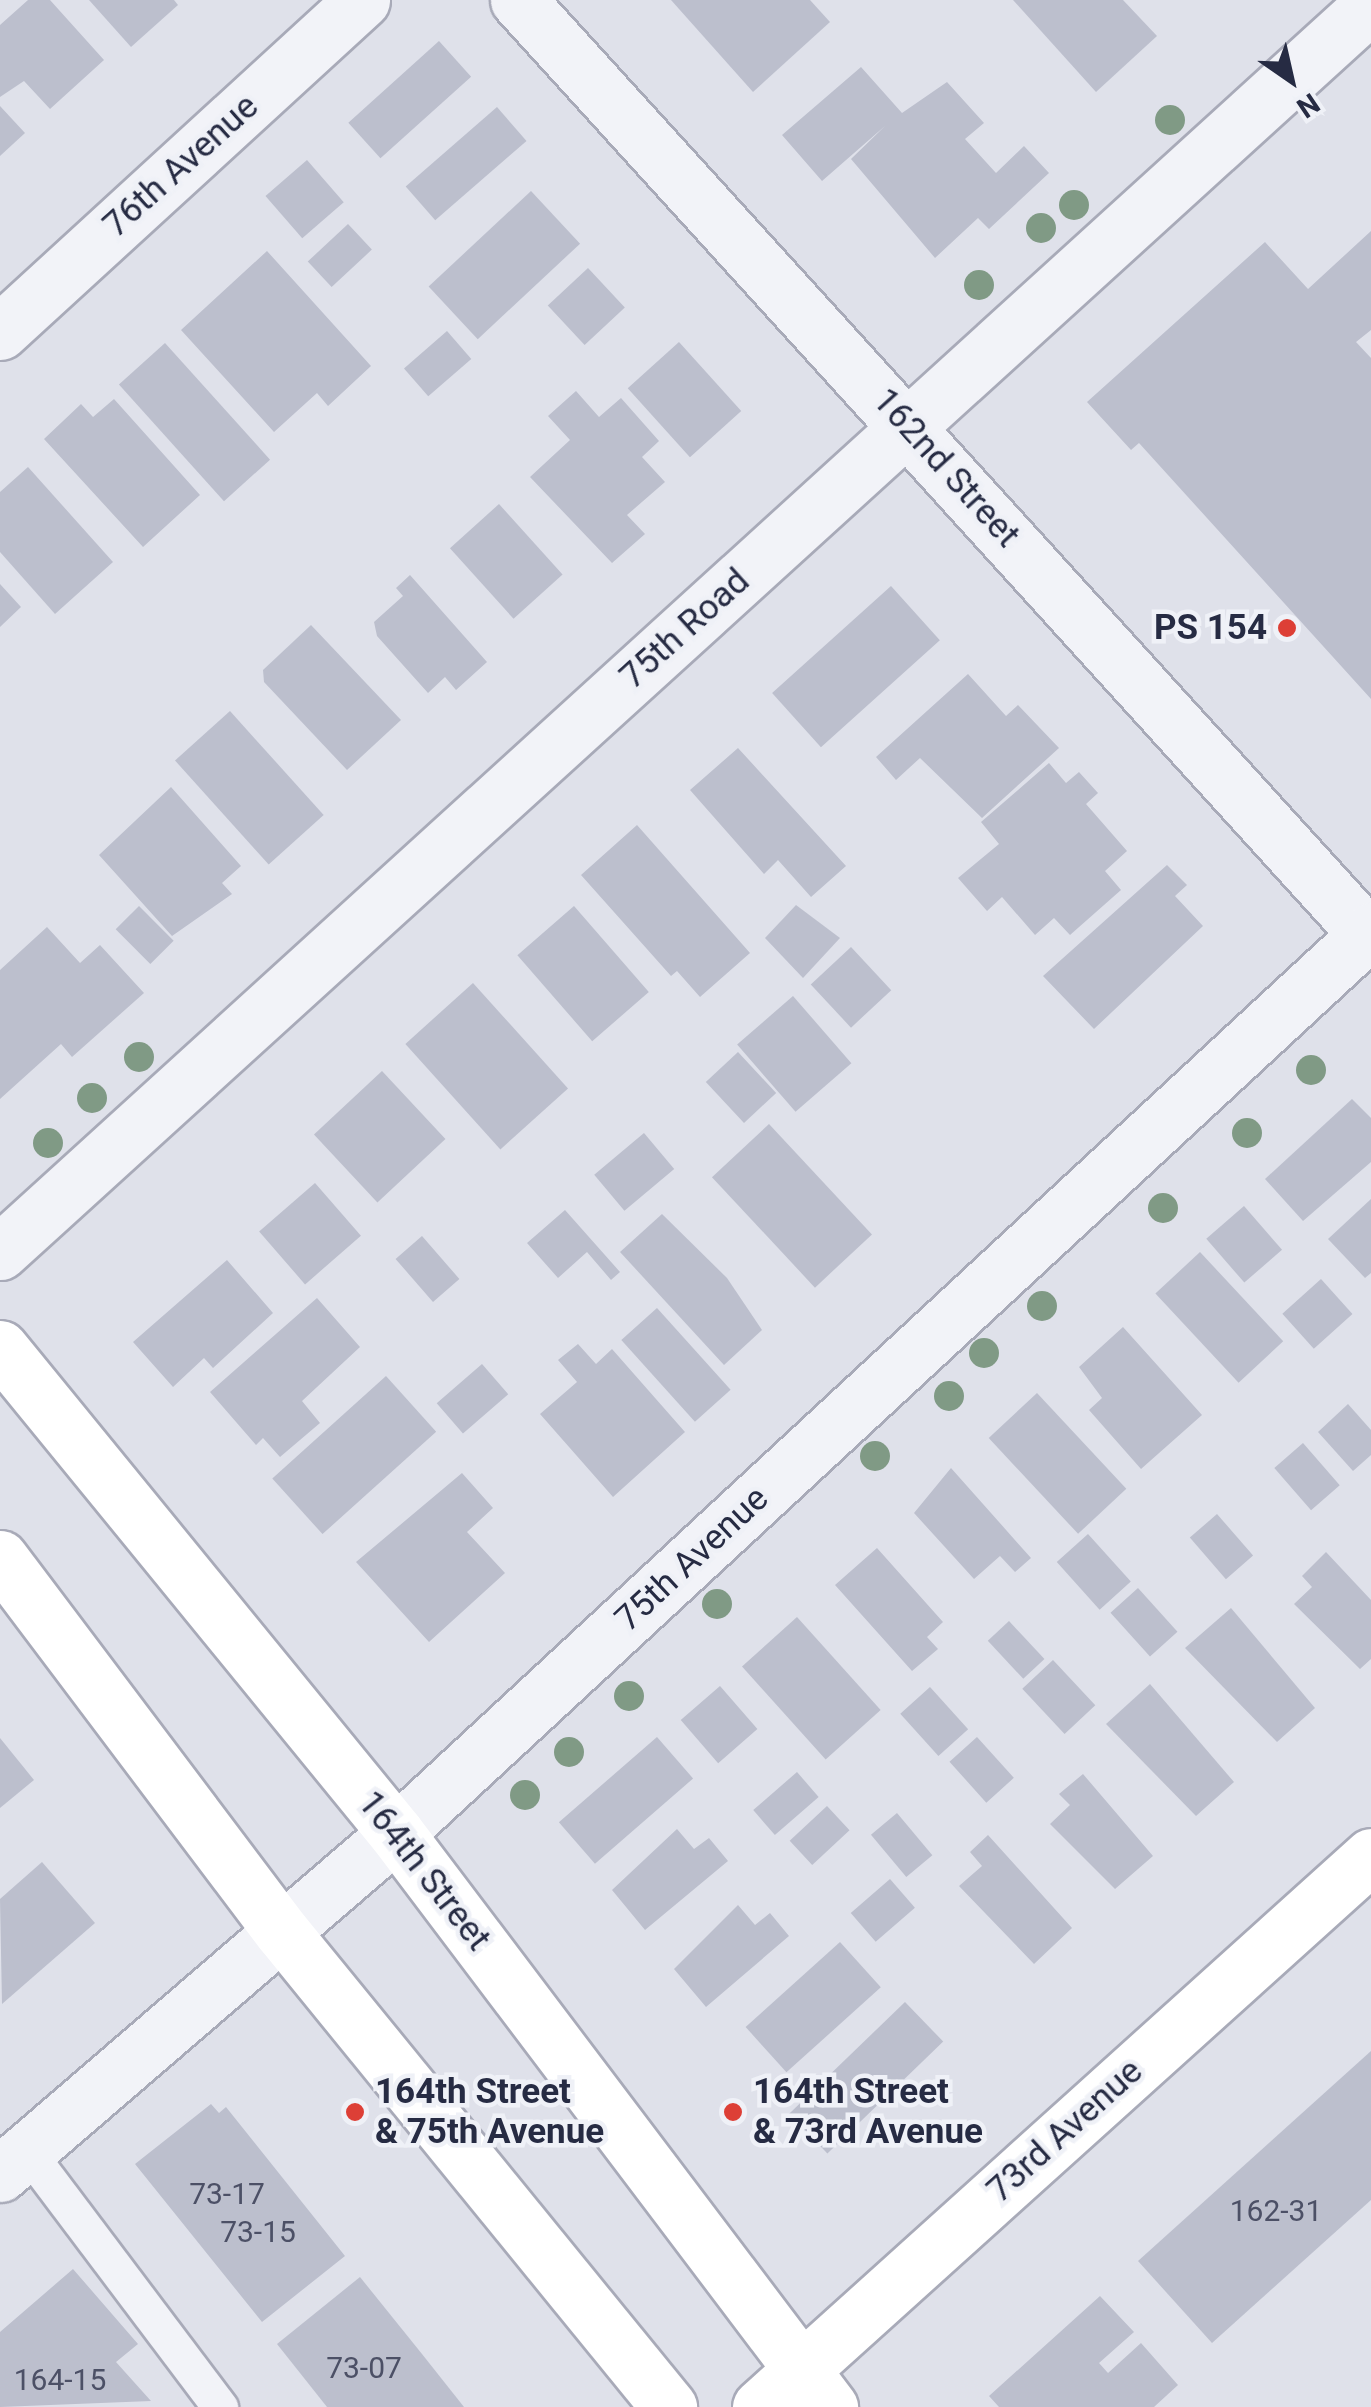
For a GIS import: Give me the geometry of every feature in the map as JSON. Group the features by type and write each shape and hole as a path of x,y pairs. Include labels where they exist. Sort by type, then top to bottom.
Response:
{"street":[{"name":"76th Avenue","path":"0,332 362,0"},
{"name":"162nd Street","path":"518,0 1370,934"},
{"name":"75th Road","path":"0,1252 1371,5"},
{"name":"75th Avenue","path":"14,2163 396,1834 1370,934"},
{"name":"164th Street","path":"0,1348 396,1834 816,2388"},
{"path":"0,1558 282,1932 669,2407"},
{"name":"73rd Avenue","path":"760,2407 816,2388 1371,1856"}],"lane":[{"path":"14,2163 220,2407"}],"building":[{"path":"28,0 50,0 104,60 50,109 24,81 0,97 0,25"},
{"path":"89,0 174,0 178,5 131,47"},
{"path":"671,0 810,0 830,22 753,92"},
{"path":"1013,0 1123,0 1157,36 1096,92"},
{"path":"439,41 471,77 380,158 348,123"},
{"path":"861,67 902,113 947,82 984,123 965,139 996,173 1024,146 1049,173 989,229 978,218 935,258 851,159 885,126 822,181 782,135"},
{"path":"0,106 25,133 0,156"},
{"path":"497,107 527,141 435,220 406,186"},
{"path":"307,160 344,202 302,238 265,196"},
{"path":"531,191 580,244 478,339 429,286"},
{"path":"348,224 372,250 332,287 308,262"},
{"path":"1371,231 1371,330 1356,342 1371,358 1371,699 1139,443 1131,450 1087,402 1265,242 1308,289"},
{"path":"267,251 371,366 328,406 317,393 274,432 181,330"},
{"path":"588,268 625,307 585,345 548,306"},
{"path":"447,331 471,359 428,396 404,368"},
{"path":"679,342 741,411 690,457 628,388"},
{"path":"165,343 270,460 224,501 119,384"},
{"path":"576,391 599,417 621,398 659,441 642,457 665,482 627,515 645,534 612,563 530,477 570,440 548,416"},
{"path":"114,399 200,495 143,547 44,439 81,404 93,417"},
{"path":"28,467 113,562 55,614 0,552 0,492"},
{"path":"499,504 563,575 514,619 450,548"},
{"path":"410,575 487,662 456,690 445,677 428,693 377,636 374,622 403,596 396,588"},
{"path":"0,584 21,607 0,627"},
{"path":"891,586 940,640 821,747 772,693"},
{"path":"311,625 401,720 347,770 264,682 263,670"},
{"path":"968,674 1006,716 1018,705 1059,748 982,818 920,758 896,780 876,757"},
{"path":"230,711 324,815 269,865 175,761"},
{"path":"738,748 846,866 811,897 778,860 764,874 690,790"},
{"path":"1049,763 1066,783 1079,772 1098,793 1086,804 1127,851 1105,871 1121,890 1070,935 1054,918 1035,935 1002,897 987,911 958,878 999,844 981,822"},
{"path":"171,787 241,866 222,883 232,894 172,936 99,855"},
{"path":"637,825 750,953 700,997 677,971 671,976 581,875"},
{"path":"1167,865 1187,885 1175,896 1203,926 1094,1029 1043,976"},
{"path":"796,905 840,938 803,978 765,938"},
{"path":"139,906 174,941 150,964 116,929"},
{"path":"574,906 649,992 592,1041 517,955"},
{"path":"47,927 80,963 100,945 144,993 72,1057 61,1044 0,1099 0,970"},
{"path":"851,947 891,990 851,1028 811,985"},
{"path":"473,983 568,1089 500,1149 405,1044"},
{"path":"793,996 851,1063 796,1112 737,1045"},
{"path":"738,1052 776,1093 744,1123 706,1082"},
{"path":"382,1071 445,1139 377,1202 314,1134"},
{"path":"1352,1099 1371,1118 1371,1162 1303,1221 1265,1179"},
{"path":"769,1124 872,1234 815,1288 712,1177"},
{"path":"644,1133 674,1169 624,1211 594,1175"},
{"path":"315,1183 361,1236 305,1284 259,1232"},
{"path":"1371,1199 1371,1273 1365,1278 1328,1239"},
{"path":"1244,1206 1282,1250 1244,1283 1206,1239"},
{"path":"565,1210 620,1272 611,1280 587,1252 558,1278 527,1243"},
{"path":"662,1214 727,1278 762,1330 724,1365 620,1252"},
{"path":"422,1236 459,1279 433,1302 396,1259"},
{"path":"1200,1252 1283,1341 1239,1383 1155,1294"},
{"path":"227,1260 273,1313 213,1368 204,1358 173,1387 133,1342"},
{"path":"1321,1279 1352,1314 1314,1349 1282,1314"},
{"path":"317,1298 360,1347 302,1401 320,1423 280,1457 263,1438 256,1445 210,1392"},
{"path":"657,1308 731,1390 695,1422 621,1340"},
{"path":"1123,1327 1202,1415 1141,1469 1089,1410 1102,1398 1079,1367"},
{"path":"578,1344 596,1364 612,1349 685,1432 613,1497 540,1414 577,1382 558,1360"},
{"path":"482,1364 508,1394 463,1434 437,1403"},
{"path":"386,1376 436,1432 322,1534 272,1478"},
{"path":"1037,1393 1126,1489 1078,1534 989,1438"},
{"path":"1348,1404 1371,1430 1371,1455 1353,1471 1318,1432"},
{"path":"1303,1443 1340,1485 1311,1510 1274,1468"},
{"path":"951,1468 1031,1558 1015,1572 1000,1556 974,1579 914,1513"},
{"path":"462,1473 493,1508 467,1532 505,1573 429,1642 356,1562"},
{"path":"1217,1514 1253,1556 1226,1579 1190,1538"},
{"path":"1088,1534 1131,1582 1100,1610 1057,1562"},
{"path":"877,1548 943,1622 927,1637 938,1649 912,1671 835,1585"},
{"path":"1326,1552 1371,1600 1371,1659 1360,1669 1294,1604 1312,1587 1302,1576"},
{"path":"1138,1588 1177,1632 1150,1657 1111,1613"},
{"path":"1231,1608 1315,1708 1277,1742 1185,1648"},
{"path":"797,1617 881,1710 826,1759 742,1667"},
{"path":"1009,1621 1044,1659 1023,1679 988,1641"},
{"path":"1053,1660 1095,1705 1065,1734 1022,1689"},
{"path":"1150,1684 1234,1782 1196,1816 1106,1724"},
{"path":"720,1686 757,1729 718,1763 681,1720"},
{"path":"930,1687 968,1729 938,1756 900,1714"},
{"path":"657,1737 693,1779 595,1864 559,1822"},
{"path":"977,1737 1014,1778 986,1803 950,1762"},
{"path":"0,1738 34,1780 0,1808"},
{"path":"797,1772 819,1797 775,1835 753,1810"},
{"path":"1083,1774 1153,1856 1115,1889 1050,1824 1070,1805 1059,1794"},
{"path":"827,1806 850,1830 812,1865 790,1841"},
{"path":"897,1813 932,1855 906,1877 871,1835"},
{"path":"677,1829 694,1849 709,1838 728,1861 645,1930 612,1890"},
{"path":"988,1835 1072,1928 1034,1964 959,1886 982,1866 970,1852"},
{"path":"42,1862 95,1923 2,2004 0,1899"},
{"path":"890,1879 915,1908 876,1942 851,1913"},
{"path":"738,1905 755,1925 770,1913 789,1936 706,2007 674,1969"},
{"path":"840,1942 881,1987 786,2072 746,2027"},
{"path":"905,2002 943,2042 827,2153 789,2114"},
{"path":"1371,2051 1371,2200 1212,2343 1138,2261"},
{"path":"211,2104 219,2113 226,2107 345,2256 262,2322 135,2164"},
{"path":"73,2269 138,2344 116,2362 151,2401 0,2407 0,2332"},
{"path":"360,2277 464,2407 327,2407 277,2344"},
{"path":"1100,2296 1134,2332 1099,2363 1108,2373 1141,2343 1178,2385 1154,2407 999,2407 989,2396"}],"place":[{"name":"PS 154","path":"1287,628"},
{"name":"164th Street & 75th Avenue","path":"355,2112"},
{"name":"164th Street & 73rd Avenue","path":"733,2112"}]}
